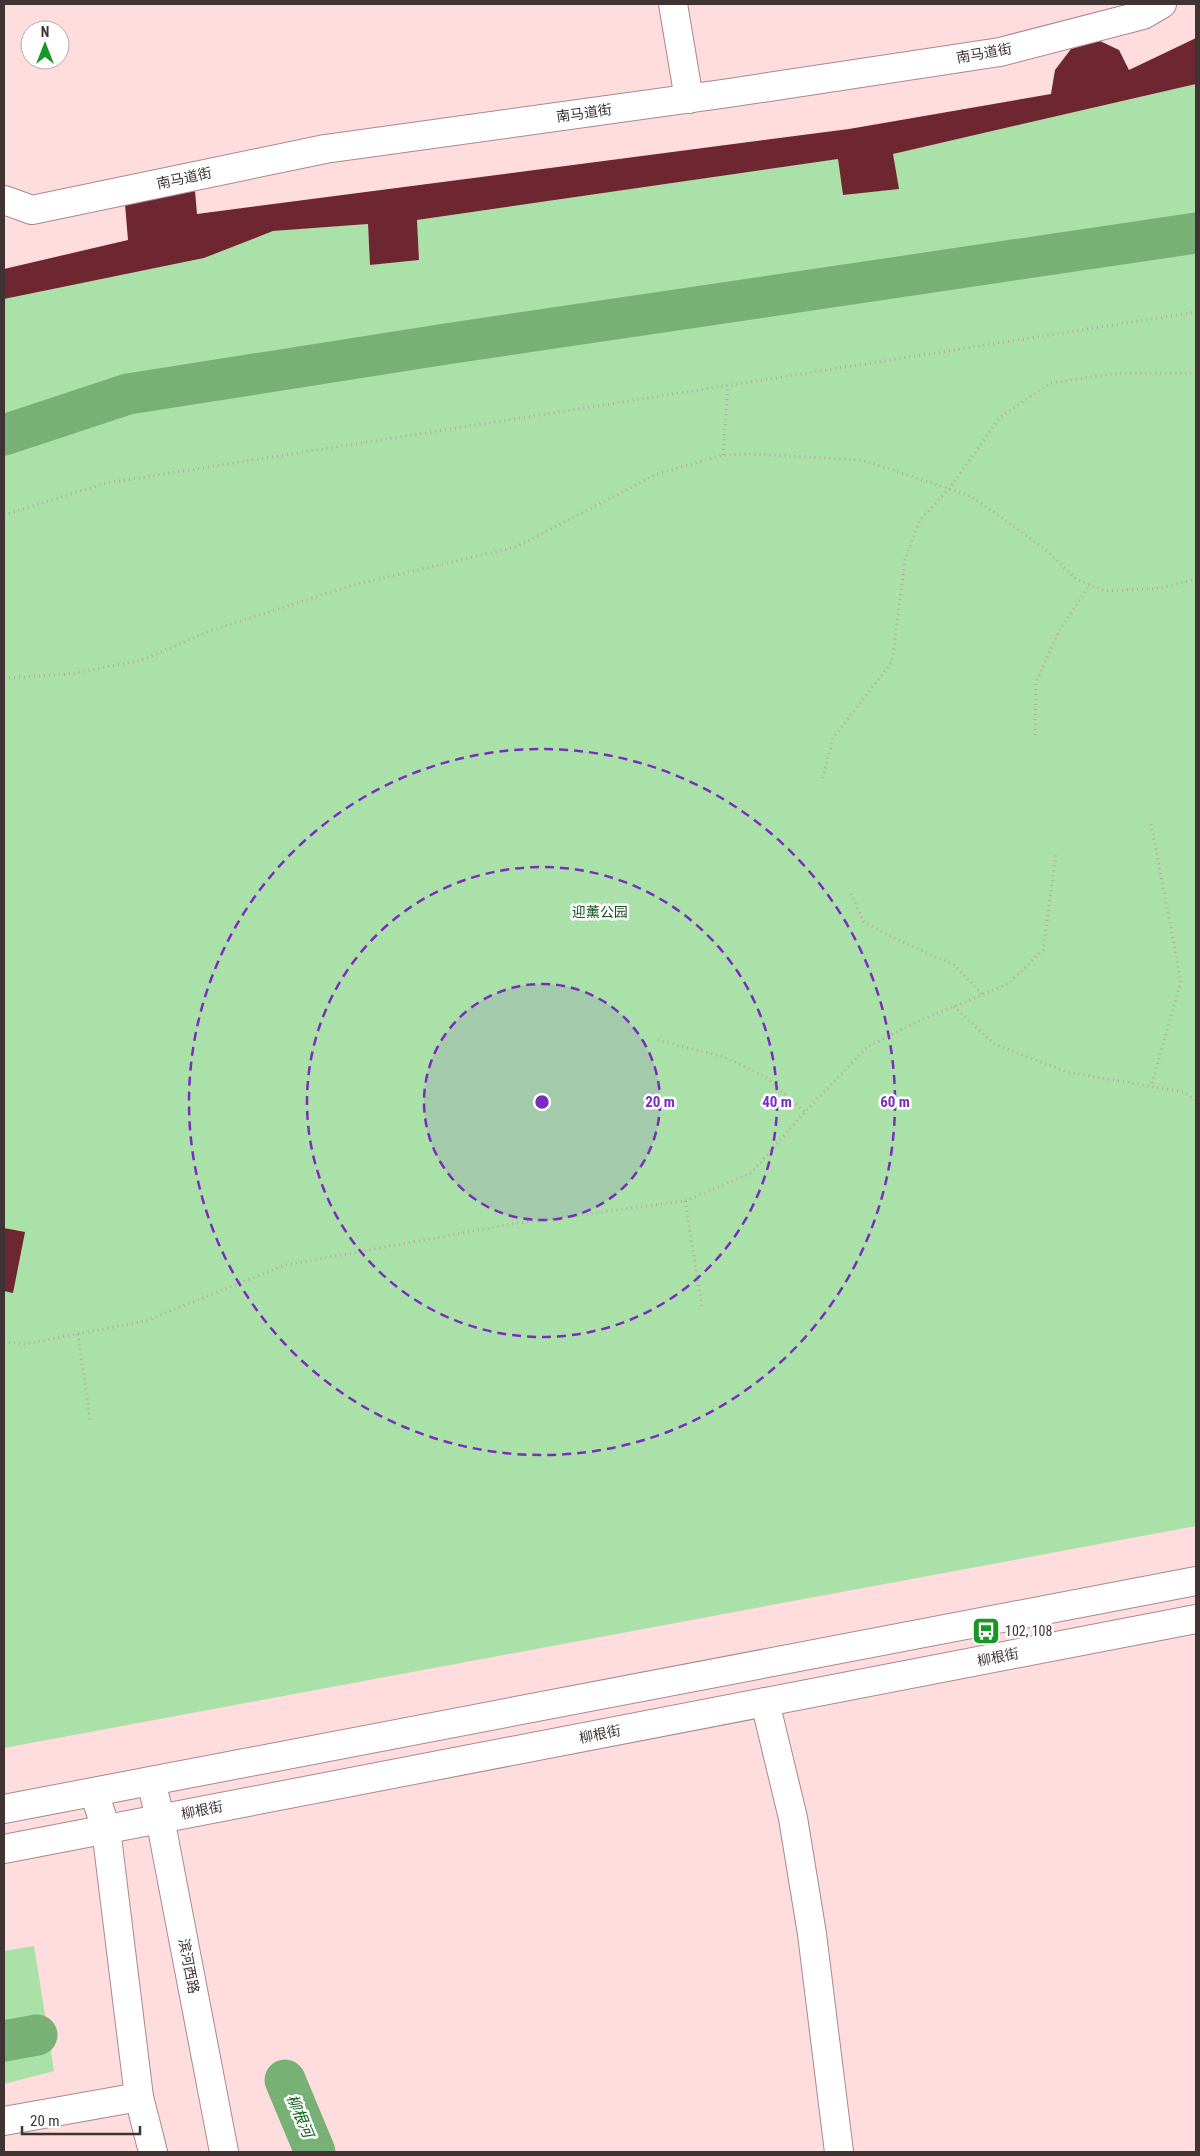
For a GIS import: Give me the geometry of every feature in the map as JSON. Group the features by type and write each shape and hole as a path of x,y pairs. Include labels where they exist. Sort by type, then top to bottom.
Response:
{"street":[{"path":"673,4 689,99"},
{"name":"南马道街","path":"4,200 32,210 325,149 689,99 1000,52 1143,15 1162,4"},
{"path":"4,1809 1196,1581"},
{"name":"柳根街","path":"4,1849 1196,1619"},
{"path":"764,1702 793,1818 812,1934 840,2152"},
{"name":"滨河西路","path":"150,1781 160,1818 224,2152"},
{"path":"94,1792 106,1829 139,2097 153,2152"},
{"path":"4,2121 139,2097"}],"path":[{"path":"4,515 106,483 1196,312"},
{"path":"824,778 833,738 892,662 905,560 920,520 949,489 1000,417 1051,383 1119,373 1196,373"},
{"path":"723,455 728,386"},
{"path":"4,678 70,674 142,660 212,630 353,585 516,547 657,474 723,455 751,454 862,460 971,496 1045,549 1076,579 1105,591 1161,588 1196,579"},
{"path":"1035,735 1036,682 1059,632 1090,584"},
{"path":"1150,824 1181,981 1151,1087"},
{"path":"4,1342 25,1344 145,1321 285,1265 518,1223 685,1201 751,1173 805,1112 867,1048 954,1006 1008,984 1043,950 1056,854"},
{"path":"851,894 864,922 896,939 954,965 983,995"},
{"path":"954,1006 994,1044 1067,1072 1184,1092 1196,1100"},
{"path":"658,1040 724,1057 766,1078 805,1112"},
{"path":"685,1201 702,1308"},
{"path":"78,1334 90,1420"}],"green space":[{"name":"迎薰公园","path":"1196,84 1196,1526 4,1748 4,299 204,258 273,231 368,224 370,265 419,260 417,220 838,159 843,194 898,189 893,154"},
{"path":"34,1946 54,2071 4,2084 4,1951"}],"building":[{"path":"1196,38 1196,84 893,154 899,189 843,195 838,159 417,220 419,260 370,265 368,224 273,231 204,258 4,299 4,269 128,240 125,204 195,191 197,214 849,129 1051,94 1055,70 1071,49 1100,41 1119,50 1129,70"},
{"path":"4,1228 25,1232 13,1293 4,1291"}],"waterway":[{"path":"4,435 128,394 446,344 1196,233"},
{"name":"柳根河","path":"4,2041 37,2035"},
{"name":"柳根河","path":"285,2080 315,2152"}],"place":[{"name":"102, 108","path":"986,1631"}]}
